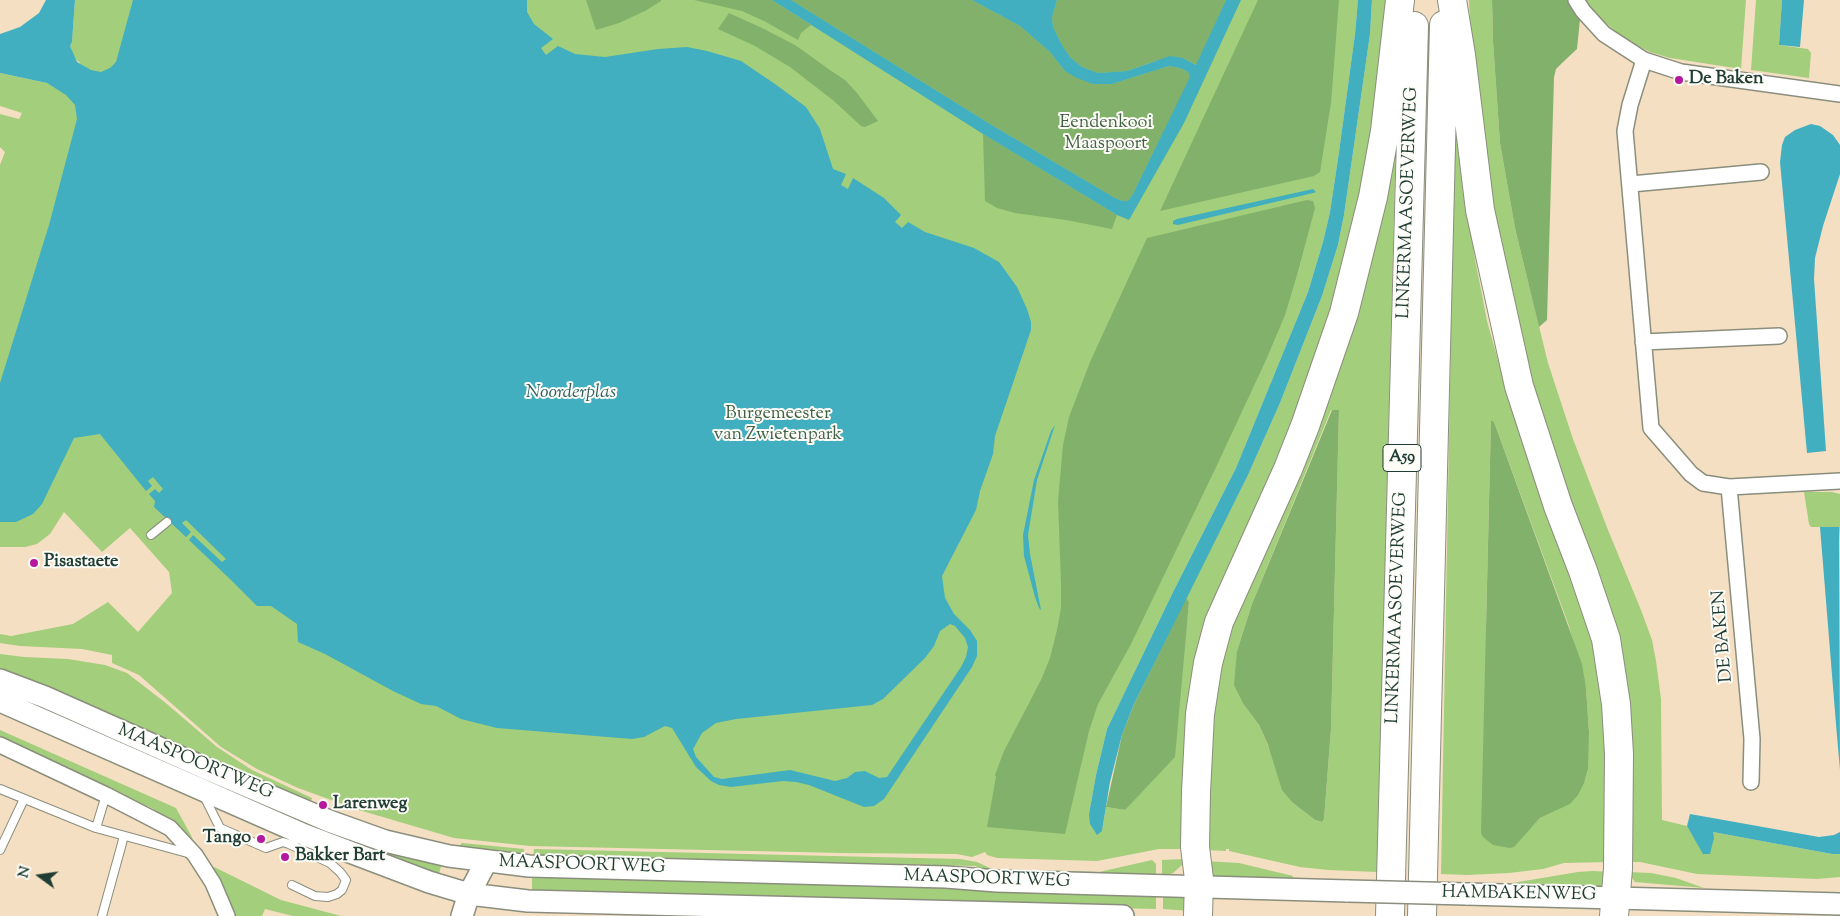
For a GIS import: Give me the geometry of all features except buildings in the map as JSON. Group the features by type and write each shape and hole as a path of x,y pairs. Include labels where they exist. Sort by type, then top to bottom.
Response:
{"highway":[{"path":"1198,916 1199,887 1195,847 1196,792 1200,714 1208,663 1222,614 1288,469 1344,313 1373,197 1387,113 1400,0"},
{"name":"LINKERMAASOEVERWEG","path":"1390,916 1415,0"},
{"name":"LINKERMAASOEVERWEG","path":"1422,916 1444,0"},
{"path":"1452,0 1461,55 1480,210 1519,386 1558,506 1606,639 1616,704 1620,754 1618,868 1615,907"}],"main road":[{"name":"MAASPOORTWEG","path":"0,680 45,697 207,769 356,831 449,856 529,866 946,877 997,882 1199,887"},
{"name":"MAASPOORTWEG","path":"0,701 199,788 297,839 469,894 490,907 528,901 1122,916"},
{"path":"462,916 469,894 486,862"},
{"path":"486,862 490,907"},
{"name":"HAMBAKENWEG","path":"1199,887 1466,894 1615,907 1840,904"}],"street":[{"path":"1576,0 1583,11 1604,34 1644,60 1681,72 1840,94"},
{"path":"1644,60 1626,120 1625,131 1651,428 1691,474 1703,483 1729,487 1840,481"},
{"path":"1631,184 1761,172"},
{"path":"1643,342 1779,336"},
{"name":"DE BAKEN","path":"1729,487 1752,739 1751,782"},
{"path":"1,748 106,795 170,828 195,855 213,883 227,916"}],"lane":[{"path":"151,536 167,522"},
{"path":"0,788 96,828 195,855"},
{"path":"199,788 220,828 266,848 297,839 330,863 346,880 342,890 328,897 315,896 292,885"},
{"path":"96,828 106,795"},
{"path":"0,850 24,799"},
{"path":"102,916 124,836"}],"green space":[{"name":"Burgemeester van Zwietenpark","path":"75,0 1358,0 1330,212 1308,292 1236,468 1174,590 1107,729 1089,814 1102,831 1106,807 1125,810 1186,631 1189,603 1186,598 1248,475 1280,403 1322,296 1338,245 1344,215 1370,34 1372,0 1389,0 1367,164 1329,335 1245,537 1186,849 1159,849 1097,861 997,858 987,855 985,852 972,857 957,854 530,846 454,838 359,810 298,788 257,769 221,747 139,675 112,663 112,655 82,649 20,646 0,643 0,634 11,636 73,624 108,602 138,632 172,593 169,572 130,528 102,552 64,512 50,534 37,544 25,547 0,547 0,165 5,152 0,147 0,114 19,119 22,113 0,106 0,73 47,83 61,91 80,63 74,58 70,46 72,42"},
{"path":"586,0 661,1 619,23 596,30"},
{"path":"694,0 772,0 811,25 801,33 798,40 742,11"},
{"name":"Eendenkooi Maaspoort","path":"791,0 972,0 1020,26 1050,52 1065,71 1112,84 1169,66 1188,72 1191,77 1133,194 1128,201 1123,201 990,124"},
{"name":"Eendenkooi Maaspoort","path":"1057,0 1226,0 1197,65 1183,58 1155,61 1127,71 1098,73 1082,67 1070,57 1062,45 1053,27 1052,17"},
{"path":"1258,0 1339,0 1331,103 1320,172 1314,176 1160,211"},
{"path":"1469,0 1492,0 1500,143 1515,228 1548,363 1573,439 1652,640 1661,699 1662,820 1687,826 1693,836 1713,832 1840,854 1840,877 1817,879 1697,874 1640,862 1624,862 1627,721 1519,367 1474,97"},
{"path":"1492,0 1567,0 1580,19 1577,49 1556,69 1554,77 1547,320 1539,327 1515,228 1500,143"},
{"path":"1585,0 1746,0 1741,69 1670,58 1650,52 1623,38 1600,18"},
{"path":"1756,0 1782,0 1779,45 1808,49 1811,53 1809,78 1751,70"},
{"path":"729,13 795,45 845,80 878,121 865,127 861,126 834,101 790,67 755,46 718,29"},
{"path":"1397,95 1377,872 1300,867 1229,851 1229,849 1226,849 1226,851 1204,850 1217,660 1293,469","holes":["1331,410 1339,410 1331,729 1324,819 1322,822 1315,820 1293,803 1259,725 1244,705 1237,651 1252,604"]},
{"path":"1455,113 1475,259 1487,321 1503,378 1609,689 1610,862 1564,863 1543,869 1509,873 1441,874","holes":["1491,420 1494,422 1569,626 1586,688 1589,732 1569,804 1540,818 1528,831 1486,624"]},
{"path":"983,134 1117,215 1112,229 1015,213 997,208 985,201"},
{"path":"1307,200 1313,201 1315,208 1285,315 1218,463 1131,644 1098,704 1089,731 1065,834 987,827 995,775 1004,751 1041,680 1050,658 1057,630 1061,608 1058,501 1063,445 1069,417 1090,362 1147,238"},
{"path":"1332,410 1339,410 1331,729 1324,819 1322,822 1315,820 1293,803 1282,790 1268,745 1259,725 1244,705 1234,685 1237,651 1252,604"},
{"path":"1491,420 1494,422 1582,664 1586,688 1589,732 1588,768 1578,795 1570,804 1540,818 1514,847 1510,848 1493,845 1481,833"},
{"path":"1804,492 1832,492 1840,494 1840,540 1839,527 1811,527"},
{"path":"1186,598 1189,602 1175,757 1125,810 1106,807 1122,735 1134,704"},
{"path":"0,654 68,659 105,665 127,673 217,747 252,770 312,798 310,804 0,676"},
{"path":"0,730 176,808 193,839 152,808 0,745"},
{"path":"361,838 443,860 438,877 356,848"},
{"path":"462,843 524,849 524,859 457,848"},
{"path":"534,849 960,859 977,862 992,869 1003,871 992,874 975,866 819,862 803,869 533,862"},
{"path":"1184,859 1182,865 1173,873 1162,877 1162,860"},
{"path":"1152,860 1156,864 1156,877 1032,875 1036,870 1099,872"},
{"path":"1204,861 1239,863 1293,876 1291,882 1207,879"},
{"path":"204,862 281,900 341,916 293,916 265,909 262,916 229,916"},
{"path":"1593,871 1610,872 1606,890 1543,888 1543,884 1459,884 1512,883"},
{"path":"1628,872 1651,873 1676,878 1704,888 1635,882"},
{"path":"532,877 1156,893 1156,909 532,893"},
{"path":"1163,894 1191,895 1191,911 1163,909"}],"water":[{"name":"Noorderplas","path":"46,0 75,0 72,42 70,46 77,62 91,70 101,72 110,68 116,62 133,0 527,0 527,12 534,24 553,39 541,48 546,55 558,46 575,54 605,57 658,49 687,47 741,61 806,107 820,129 833,169 846,174 841,185 848,189 853,178 884,198 901,215 895,222 902,228 908,222 925,232 974,248 999,262 1017,287 1027,309 1031,330 995,436 993,454 980,491 976,510 942,576 945,598 954,614 970,630 977,641 977,656 972,667 884,799 874,806 864,807 809,785 796,782 783,781 731,787 719,785 711,781 696,767 672,728 665,726 644,737 632,739 497,728 461,719 436,706 421,704 393,691 325,654 298,642 297,624 271,606 257,606 189,540 193,535 222,562 226,559 186,520 182,523 191,532 186,537 154,507 155,501 149,494 155,489 159,493 163,489 153,477 148,481 152,486 146,491 100,434 74,438 42,504 33,514 16,522 0,522 0,383 49,225 77,119 75,105 66,95 47,83 0,73 0,34 20,27 39,13","holes":["950,624 955,626 965,638 968,647 966,657 887,777 879,778 865,771 855,772 847,778 835,781 790,770 722,779 714,777 696,757 693,749 702,733 716,723 736,719 872,705 883,699 925,658 934,646 940,631"]},
{"path":"772,0 791,0 990,124 1115,198 1128,201 1190,77 1188,72 1169,66 1112,84 1093,84 1065,71 1050,52 1020,26 972,0 1057,0 1052,17 1053,27 1062,45 1070,57 1082,67 1098,73 1127,71 1170,56 1183,58 1196,65 1226,0 1241,0 1184,123 1129,220 1117,215 983,134"},
{"path":"1358,0 1372,0 1370,34 1338,245 1322,296 1280,403 1248,475 1134,704 1122,735 1110,782 1102,831 1097,835 1090,824 1089,814 1107,729 1174,590 1236,468 1308,292 1330,212"},
{"path":"1782,0 1804,0 1800,47 1779,45"},
{"path":"1811,124 1820,126 1833,135 1840,145 1840,174 1815,258 1814,279 1826,451 1807,453 1780,162 1785,137 1795,130"},
{"path":"1313,189 1316,192 1178,225 1173,224 1173,221 1177,219"},
{"path":"1055,425 1037,480 1028,535 1041,610 1035,597 1024,556 1023,535 1034,480 1051,431"},
{"path":"1820,527 1839,527 1840,770 1836,724"},
{"path":"1690,814 1819,837 1834,835 1840,832 1840,854 1713,832 1714,838 1710,854 1703,854 1687,826"}],"place":[{"name":"De Baken","path":"1679,80"},
{"name":"Pisastaete","path":"34,563"},
{"name":"Larenweg","path":"323,805"},
{"name":"Tango","path":"261,839"},
{"name":"Bakker Bart","path":"285,857"}]}
